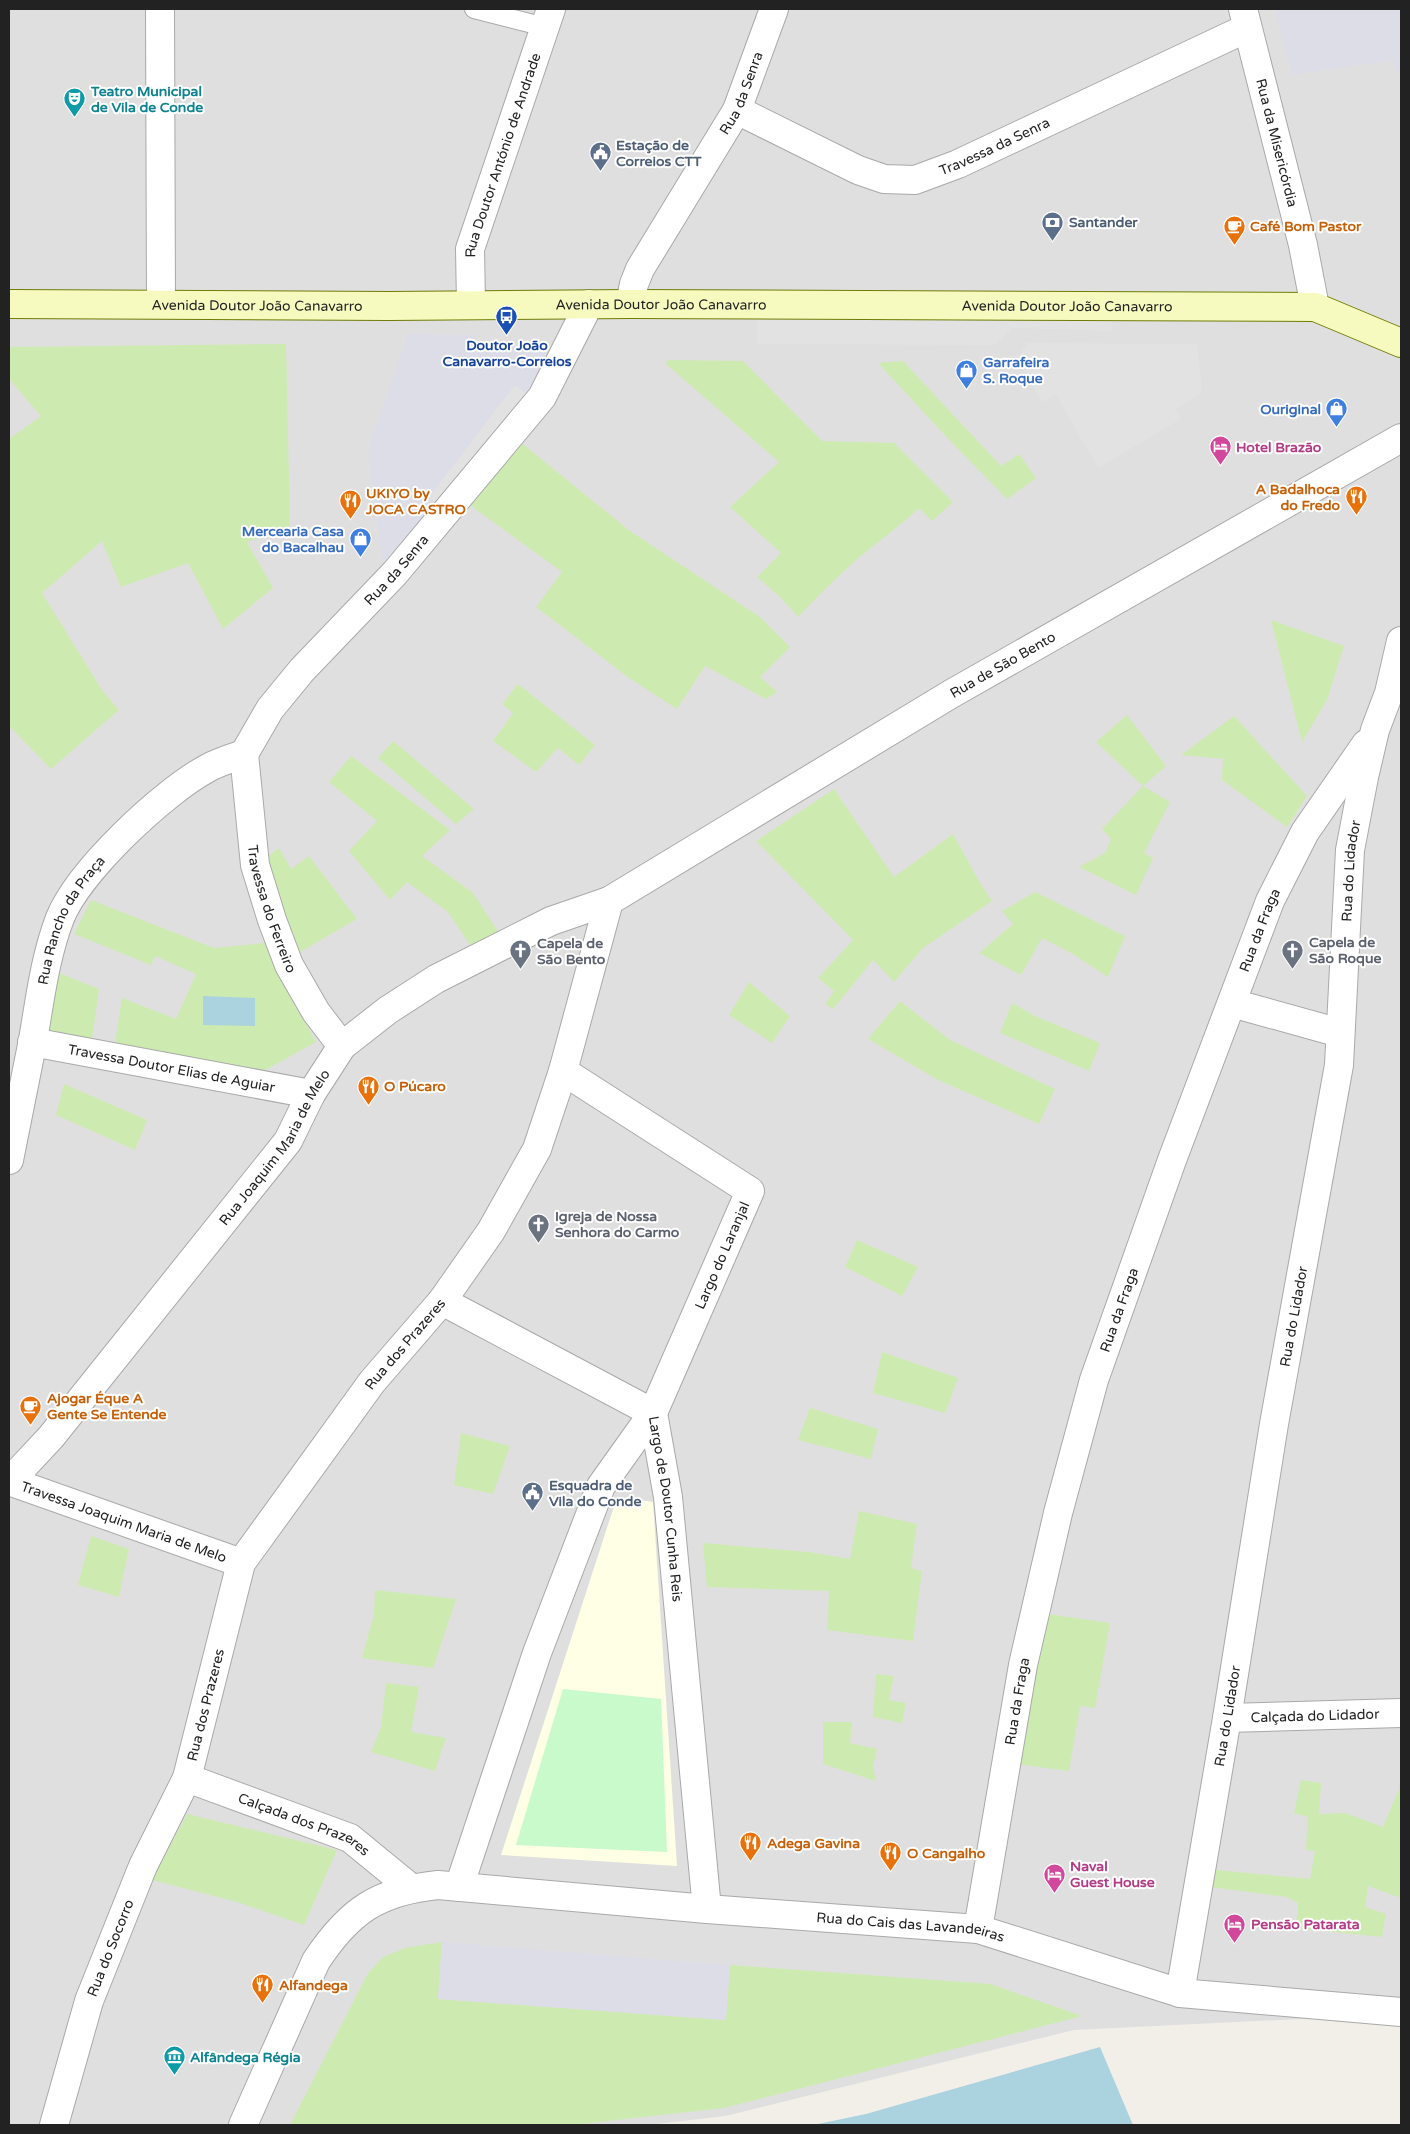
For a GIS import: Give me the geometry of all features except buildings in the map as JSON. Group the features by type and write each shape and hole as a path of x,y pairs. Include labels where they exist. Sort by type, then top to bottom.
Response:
{"street":[{"path":"160,9 161,304"},
{"name":"Rua da Senra","path":"630,304 634,284 640,269 738,110 774,9"},
{"name":"Rua Doutor António de Andrade","path":"471,304 470,249 548,18"},
{"name":"Travessa da Senra","path":"738,110 858,170 884,179 915,180 958,164 1245,18"},
{"name":"Rua da Misericórdia","path":"1245,18 1303,245 1315,307"},
{"name":"Avenida Doutor João Canavarro","path":"9,304 1315,307"},
{"name":"Rua da Senra","path":"244,754 270,708 302,670 395,573 542,397 589,304"},
{"path":"1315,307 1401,342"},
{"path":"1372,330 1401,356"},
{"name":"Rua de São Bento","path":"609,901 950,694 1401,438"},
{"name":"Rua do Lidador","path":"1180,1993 1227,1718 1274,1424 1339,1065 1350,850 1375,730 1389,693 1401,641"},
{"name":"Rua da Fraga","path":"978,1929 1024,1665 1058,1513 1094,1380 1172,1160 1270,901 1305,832 1375,730"},
{"name":"Rua Rancho da Praça","path":"9,1160 48,953 61,916 80,886 113,846 143,817 180,786 209,767 244,754"},
{"name":"Travessa do Ferreiro","path":"244,754 256,865 272,920 289,965 316,1012 342,1046"},
{"name":"Rua Joaquim Maria de Melo","path":"9,1482 51,1437 288,1142 312,1094 342,1046 388,1010 436,979 551,921 609,901"},
{"name":"Rua dos Prazeres","path":"187,1778 241,1563 372,1382 442,1301 492,1231 537,1149 563,1071 609,901"},
{"path":"1232,1003 1340,1033"},
{"name":"Travessa Doutor Elias de Aguiar","path":"32,1042 312,1094"},
{"name":"Largo do Laranjal","path":"563,1071 750,1191 653,1413"},
{"path":"442,1301 653,1413"},
{"name":"Largo de Doutor Cunha Reis","path":"459,1887 537,1653 601,1486 653,1413"},
{"name":"Largo de Doutor Cunha Reis","path":"653,1413 668,1497 707,1909"},
{"name":"Travessa Joaquim Maria de Melo","path":"9,1482 241,1563"},
{"name":"Calçada do Lidador","path":"1227,1718 1401,1713"},
{"name":"Calçada dos Prazeres","path":"187,1778 350,1838 411,1888"},
{"name":"Rua do Socorro","path":"54,2125 93,1992 143,1866 187,1778"},
{"name":"Rua do Cais das Lavandeiras","path":"243,2125 316,1961 331,1938 349,1919 390,1894 411,1888 438,1885 707,1909 978,1929 1180,1993 1401,2012"}],"lane":[{"path":"474,9 548,18"}],"shaded area":[{"path":"9,9 1401,9 1401,2014 1074,2030 725,2116 648,2125 9,2125"},
{"path":"1274,9 1401,9 1401,71 1395,71 1393,60 1292,75"},
{"path":"1113,316 1112,331 1012,328 995,345 757,344 757,319"},
{"path":"408,334 474,335 480,347 550,344 527,394 515,385 429,497 441,506 383,565 369,466 369,445"},
{"path":"1027,343 1197,344 1202,393 1176,409 1181,419 1098,468 1056,395 1042,402 1017,358"},
{"path":"515,385 527,394 441,506 428,497"},
{"path":"617,1497 653,1502 677,1866 501,1855"},
{"path":"442,1942 730,1965 726,2020 438,1999"}],"green space":[{"path":"286,344 290,526 247,542 273,588 223,629 188,563 121,587 102,541 42,593 102,690 119,710 51,769 9,726 9,439 41,416 9,379 9,347"},
{"path":"668,360 743,361 822,441 894,443 953,502 932,521 919,508 856,560 798,617 779,596 757,577 781,553 730,507 779,462 666,364"},
{"path":"903,361 1001,466 1019,454 1036,478 1007,499 878,363"},
{"path":"519,441 630,531 760,617 790,647 760,677 777,692 766,699 705,666 677,709 629,678 536,607 562,572 467,503"},
{"path":"1271,620 1344,646 1327,700 1302,742"},
{"path":"518,684 595,745 579,765 558,748 536,772 493,741 513,713 502,704"},
{"path":"1127,715 1166,766 1143,786 1096,742"},
{"path":"1234,716 1307,796 1287,827 1222,780 1223,759 1181,755"},
{"path":"393,741 474,809 456,824 378,758"},
{"path":"351,756 450,830 422,856 473,893 499,933 472,948 448,912 407,882 390,900 349,851 377,821 329,782"},
{"path":"1143,786 1170,802 1144,853 1153,858 1136,895 1079,867 1105,853 1111,839 1102,829"},
{"path":"834,789 894,877 953,834 992,901 923,948 894,982 873,960 833,1009 825,1004 834,991 818,978 853,940 756,841"},
{"path":"279,848 291,869 309,856 357,919 295,955 263,860"},
{"path":"1035,892 1125,936 1108,977 1071,953 1042,938 1021,975 979,953 1013,924 1002,911"},
{"path":"91,900 214,948 265,943 280,977 316,1042 265,1070 115,1044 122,998 176,1019 196,974 155,956 151,965 74,934"},
{"path":"59,973 99,989 92,1040 49,1032"},
{"path":"749,982 790,1016 772,1043 729,1015"},
{"path":"900,1001 950,1040 1055,1089 1039,1124 938,1080 868,1039"},
{"path":"1012,1003 1035,1016 1100,1043 1089,1071 1000,1033"},
{"path":"64,1084 147,1120 135,1150 56,1115"},
{"path":"857,1240 918,1267 902,1296 845,1267"},
{"path":"882,1352 958,1378 945,1413 873,1393"},
{"path":"810,1408 878,1429 871,1459 798,1440"},
{"path":"461,1433 510,1446 493,1494 454,1485"},
{"path":"859,1511 917,1524 911,1568 922,1571 913,1641 827,1630 829,1591 707,1587 703,1543 809,1552 850,1559"},
{"path":"91,1536 129,1549 119,1597 78,1585"},
{"path":"375,1590 456,1599 433,1668 362,1658 374,1614"},
{"path":"1047,1614 1110,1623 1095,1708 1080,1706 1069,1771 1016,1764"},
{"path":"876,1674 894,1676 889,1700 906,1703 902,1723 873,1717"},
{"path":"386,1683 419,1687 411,1732 446,1738 435,1771 371,1752 381,1727"},
{"path":"563,1689 661,1699 667,1852 516,1845"},
{"path":"823,1722 852,1722 850,1743 877,1749 873,1767 876,1781 823,1764"},
{"path":"1301,1780 1321,1783 1319,1814 1345,1813 1383,1827 1399,1789 1399,1783 1401,1783 1401,1898 1368,1886 1365,1907 1386,1914 1382,1937 1293,1928 1298,1915 1298,1903 1287,1897 1210,1887 1216,1870 1310,1879 1315,1851 1306,1850 1308,1817 1294,1813"},
{"path":"187,1814 337,1850 304,1925 237,1902 152,1880"},
{"path":"442,1942 438,1999 725,2020 730,1965 990,1984 1082,2016 724,2108 572,2125 290,2125 368,1973 383,1957 405,1948"}],"water":[{"path":"203,996 255,998 255,1026 203,1025"},
{"path":"1100,2047 1133,2125 813,2125 866,2114"}],"place":[{"name":"Teatro Municipal de Vila de Conde","path":"75,118"},
{"name":"Estação de Correios CTT","path":"600,172"},
{"name":"Santander","path":"1053,241"},
{"name":"Café Bom Pastor","path":"1234,245"},
{"name":"Doutor João Canavarro-Correios","path":"507,336"},
{"name":"Garrafeira S. Roque","path":"967,389"},
{"name":"Ouriginal","path":"1337,428"},
{"name":"Hotel Brazão","path":"1220,466"},
{"name":"A Badalhoca do Fredo","path":"1356,516"},
{"name":"UKIYO by JOCA CASTRO","path":"350,520"},
{"name":"Mercearia Casa do Bacalhau","path":"360,558"},
{"name":"Capela de São Roque","path":"1293,969"},
{"name":"Capela de São Bento","path":"521,970"},
{"name":"O Púcaro","path":"368,1105"},
{"name":"Igreja de Nossa Senhora do Carmo","path":"539,1243"},
{"name":"Ajogar Éque A Gente Se Entende","path":"31,1425"},
{"name":"Esquadra de Vila do Conde","path":"533,1512"},
{"name":"Adega Gavina","path":"751,1862"},
{"name":"O Cangalho","path":"891,1872"},
{"name":"Naval Guest House","path":"1054,1893"},
{"name":"Pensão Patarata","path":"1235,1943"},
{"name":"Alfandega","path":"263,2004"},
{"name":"Alfândega Régia","path":"174,2076"}]}
